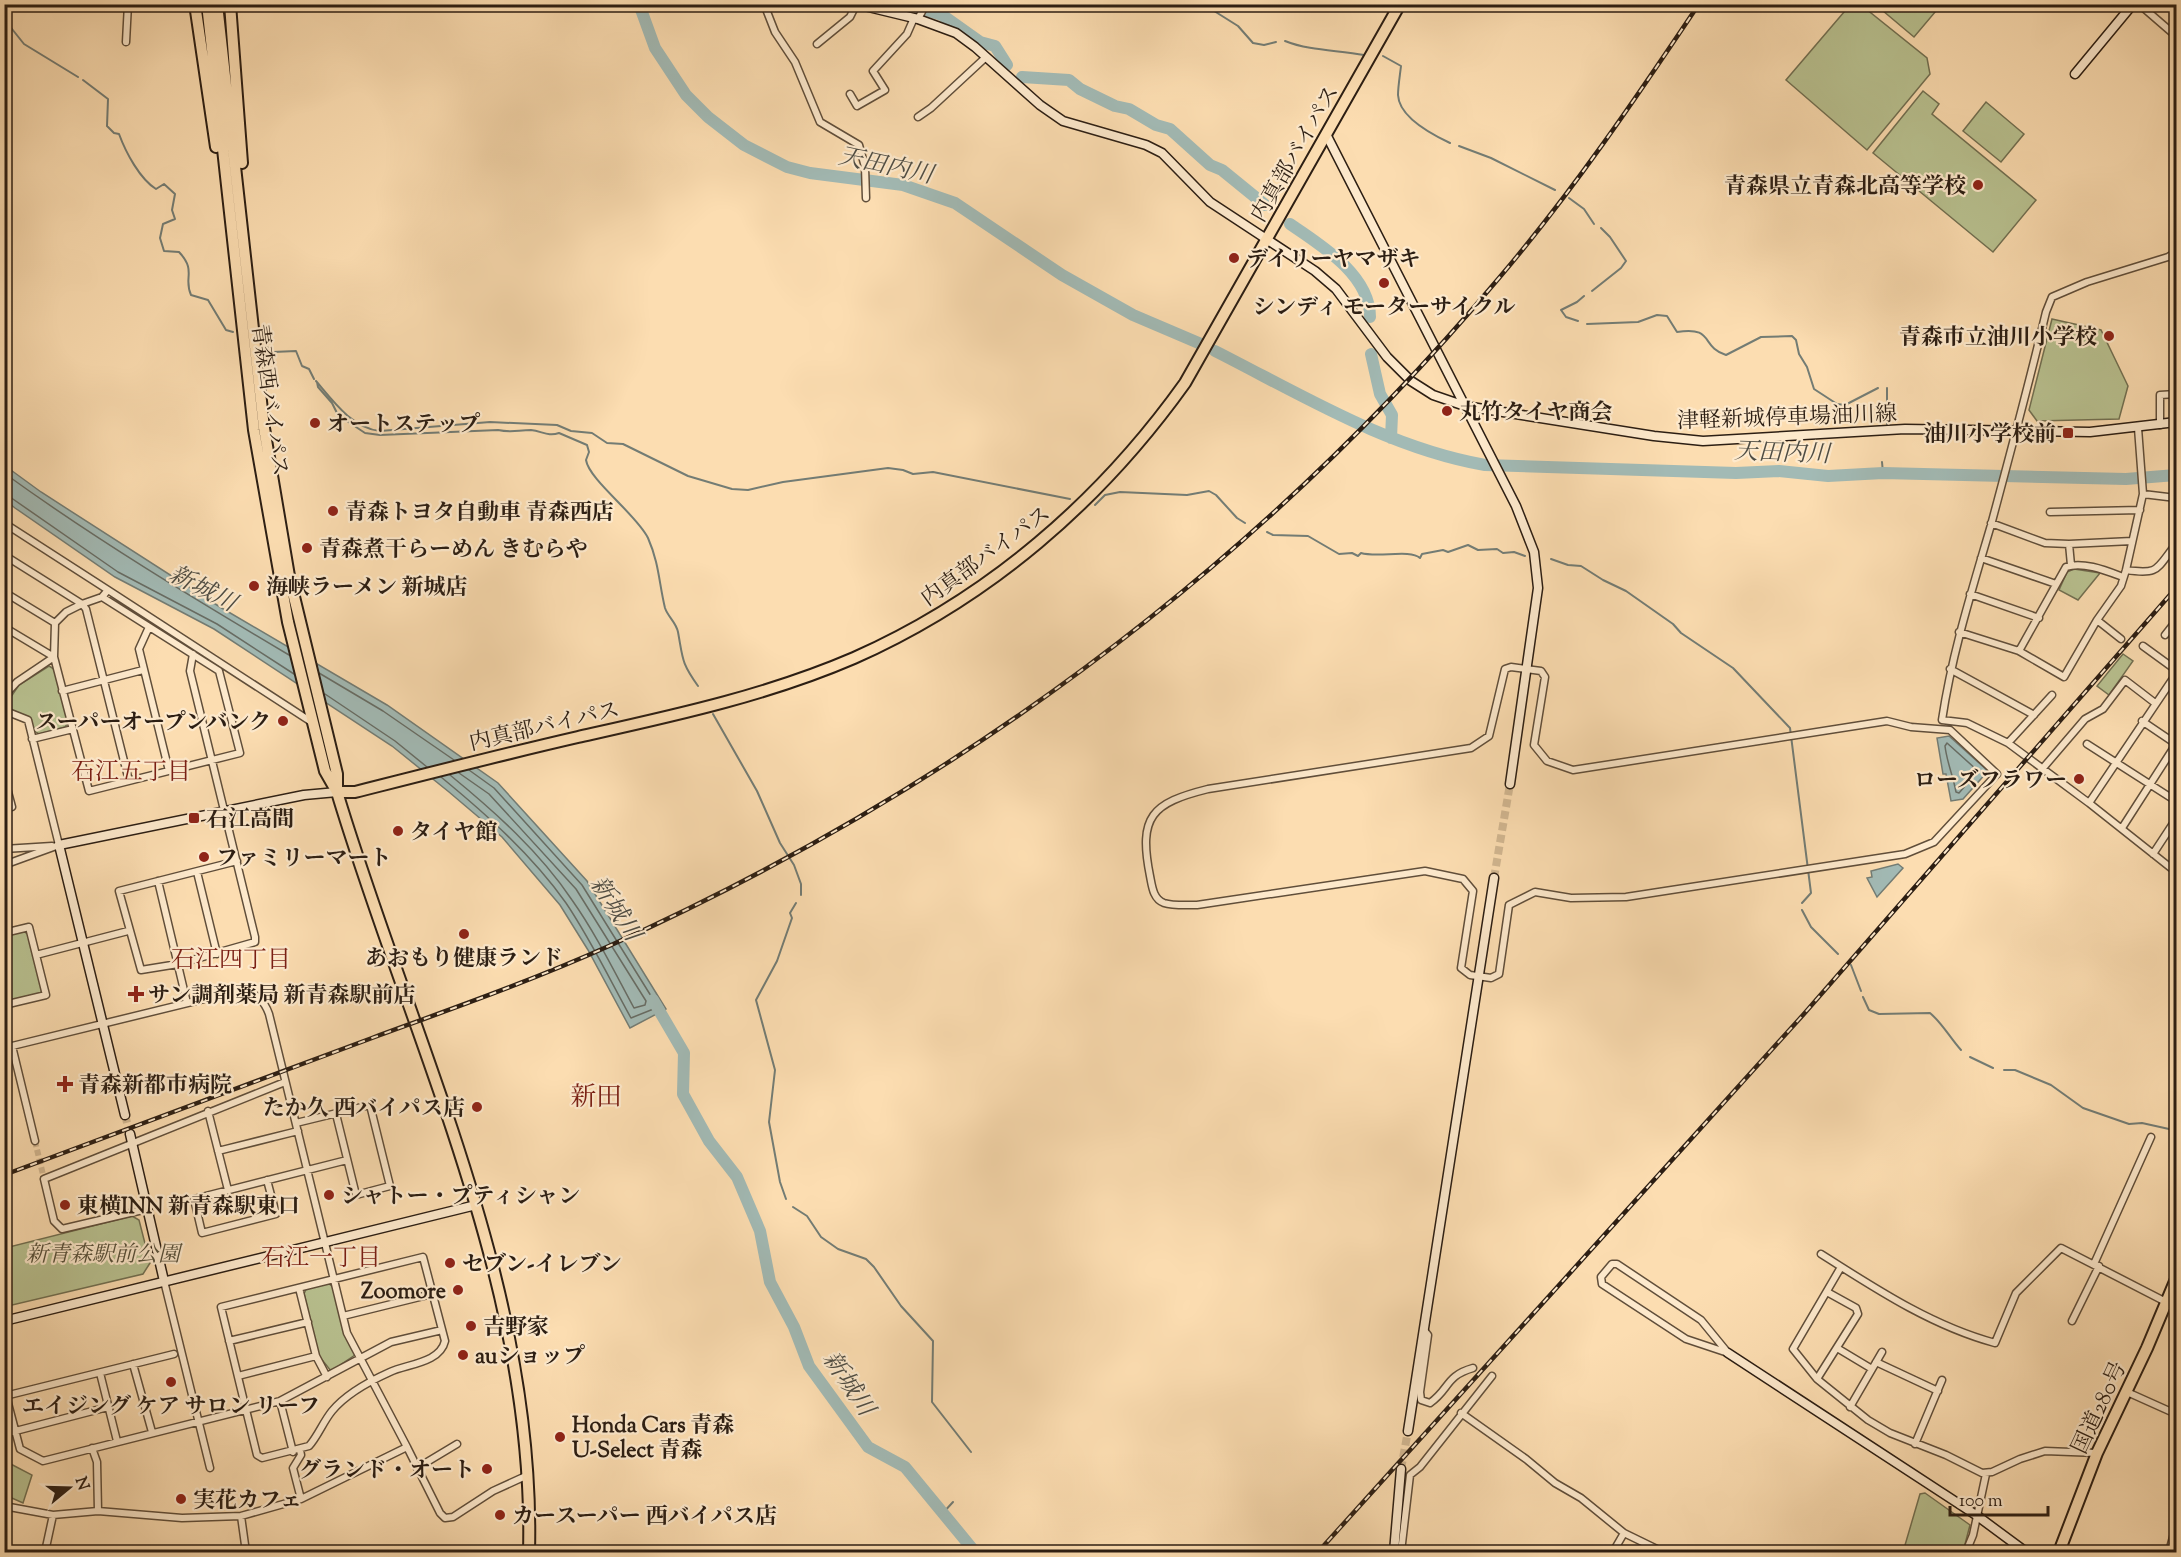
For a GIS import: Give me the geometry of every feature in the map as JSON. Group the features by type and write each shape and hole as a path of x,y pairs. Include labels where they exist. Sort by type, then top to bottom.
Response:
{"highway":[{"path":"195,4 233,242"},
{"name":"青森西バイパス","path":"207,4 254,430 291,636 325,771 337,792 476,1205 511,1335 528,1475 529,1552"},
{"name":"青森西バイパス","path":"217,4 264,428 287,568 337,774 337,792"},
{"path":"230,4 244,191 246,266"},
{"name":"内真部バイパス","path":"337,792 355,792 697,709 808,676 897,637 976,591 1069,517 1142,439 1185,383 1400,4"},
{"name":"国道280号","path":"2059,1552 2097,1453 2127,1392 2176,1279"}],"street":[{"path":"126,42 128,4"},
{"path":"764,4 775,32 795,62 820,122 859,145 865,172 866,198"},
{"path":"817,44 850,17 856,4"},
{"name":"津軽新城停車場油川線","path":"856,4 916,19 956,33 1040,105 1063,121 1146,145 1162,153 1209,202 1316,271 1336,289 1387,357 1411,381 1433,395 1465,406 1692,440 1871,430 2073,433 2138,428 2176,422"},
{"path":"2075,74 2133,4"},
{"path":"2139,4 2176,36"},
{"path":"850,94 857,106 885,90 873,71 908,34 925,7"},
{"path":"918,117 932,108 985,58"},
{"path":"1327,136 1525,525 1538,572 1537,607 1510,784"},
{"path":"2176,252 2066,290 2052,297 2046,312 2018,431 1959,632 1950,669 1942,720 1967,723 2008,744 2089,802 2176,872"},
{"path":"2160,425 2160,394 2176,394"},
{"path":"1959,632 2019,651 2064,677 2097,620 2121,586 2126,570 2143,491 2138,428"},
{"path":"2143,491 2176,498"},
{"path":"2049,512 2140,510"},
{"path":"4,523 312,721"},
{"path":"1991,524 2045,543 2132,541"},
{"path":"2069,544 2071,565"},
{"path":"2126,570 2148,573 2154,571 2176,544"},
{"path":"4,555 82,604 86,609 129,781"},
{"path":"1981,558 2056,584"},
{"path":"2019,651 2066,567 2071,565 2103,569 2123,577"},
{"path":"102,597 219,671 240,753 89,791 54,657 55,623 66,612 102,597 108,590"},
{"path":"4,592 55,623"},
{"path":"1971,594 2039,618"},
{"path":"2097,620 2121,639"},
{"path":"2165,635 2176,621"},
{"path":"4,627 54,657"},
{"path":"149,627 139,649 169,771"},
{"path":"2089,802 2176,672 2144,646"},
{"path":"193,654 190,670 237,861 255,942 178,964 141,970 119,891 237,861"},
{"path":"4,696 16,682 54,657"},
{"path":"1505,669 1541,671 1545,677 1534,745 1547,761 1573,770 1887,721 1911,727 1950,730 1997,774 1934,842 1905,854 1626,897 1571,898 1535,892 1509,905 1499,974 1491,978 1479,977 1464,973 1461,968 1473,891 1463,879 1425,871 1239,900 1197,905 1164,903 1154,894 1144,838 1149,822 1163,805 1178,796 1208,789 1471,748 1489,736 1505,669"},
{"path":"1950,669 2034,715"},
{"path":"62,691 143,670"},
{"path":"2043,768 2085,719 2103,709 2125,680 2155,703"},
{"path":"2008,744 2052,695"},
{"path":"4,714 8,712 28,720 125,1115"},
{"path":"2121,828 2176,744 2142,722"},
{"path":"32,739 72,729"},
{"path":"2087,744 2176,801"},
{"path":"4,777 12,807 4,809"},
{"path":"4,849 59,845 304,795 337,792"},
{"path":"2153,854 2176,819"},
{"path":"4,865 59,845"},
{"path":"197,872 217,954"},
{"path":"1408,1431 1494,878"},
{"path":"158,881 187,1004"},
{"path":"4,933 29,927 46,995 4,1005"},
{"path":"36,955 129,931"},
{"path":"35,1141 8,1047 241,990 255,995 262,1000 269,1014 347,1333 440,1513 445,1518 453,1517 493,1491 528,1475"},
{"path":"147,1209 62,1229 54,1221 44,1179 131,1138 285,1082"},
{"path":"296,1123 370,1105 390,1186 356,1195 336,1114"},
{"path":"208,1111 228,1190"},
{"path":"218,1151 298,1131"},
{"path":"2072,1321 2151,1137"},
{"path":"131,1138 210,1468"},
{"path":"267,1180 276,1214 202,1233 194,1199 267,1180 347,1160"},
{"path":"4,1320 476,1205"},
{"path":"1821,1254 1907,1307 1956,1331 1995,1343 2016,1293 2061,1248 2166,1302"},
{"path":"423,1257 444,1346 429,1359 390,1372 373,1381 337,1406 314,1441 296,1451 262,1458 257,1455 221,1307 299,1288 423,1257"},
{"path":"1728,1353 1701,1320 1617,1264 1608,1266 1600,1280 1602,1284 1686,1340 1728,1353 1977,1515 2026,1552"},
{"path":"1841,1267 1793,1349 1817,1380 1850,1407 1890,1433 1986,1474 2035,1453 2097,1453"},
{"path":"299,1288 316,1356 327,1377"},
{"path":"1817,1380 1858,1314 1856,1308 1827,1292"},
{"path":"343,1316 432,1294"},
{"path":"229,1341 308,1322"},
{"path":"174,1354 100,1373 5,1393 20,1449 44,1461 280,1401 391,1342 442,1330"},
{"path":"1423,1330 1428,1335 1420,1392 1421,1400 1430,1403 1440,1396 1449,1379 1473,1368"},
{"path":"1837,1348 1874,1366 1938,1391"},
{"path":"1850,1407 1882,1352"},
{"path":"238,1376 316,1356"},
{"path":"133,1364 152,1432"},
{"path":"100,1373 117,1441"},
{"path":"1401,1552 1410,1475 1420,1467 1492,1376"},
{"path":"1915,1444 1942,1380"},
{"path":"2127,1392 2176,1414"},
{"path":"280,1401 296,1451 301,1455 293,1468 301,1499"},
{"path":"4,1434 108,1407"},
{"path":"1461,1413 1526,1459 1555,1484 1581,1498 1624,1533 1663,1552"},
{"path":"417,1468 457,1444"},
{"path":"4,1506 52,1515 98,1511 182,1518 241,1516 301,1499 407,1447"},
{"path":"92,1448 97,1462 98,1511"},
{"path":"1394,1552 1401,1469"},
{"path":"1966,1552 1986,1474"},
{"path":"45,1552 52,1515"},
{"path":"241,1516 246,1552"},
{"path":"2169,1552 2176,1526"},
{"path":"1613,1552 1624,1533"}],"green space":[{"path":"1850,5 1861,5 1927,58 1930,74 1867,150 1786,80"},
{"path":"1876,5 1941,5 1914,37"},
{"path":"1923,91 1939,104 1932,114 2036,200 1993,252 1873,153"},
{"path":"1986,102 2024,134 2001,162 1963,131"},
{"path":"2052,319 2101,330 2128,386 2119,419 2037,421 2029,410"},
{"path":"2074,569 2100,573 2078,600 2059,590 2067,572"},
{"path":"2123,654 2133,661 2109,695 2097,686"},
{"path":"49,666 54,669 68,723 65,727 39,734 34,731 30,718 4,707 19,685"},
{"path":"23,931 28,934 42,990 40,994 11,1001 6,999 4,993 4,936"},
{"name":"新青森駅前公園","path":"132,1216 139,1220 150,1263 143,1274 8,1306 5,1304 5,1248"},
{"path":"328,1283 333,1287 355,1355 331,1371 319,1356 304,1294 306,1289"},
{"path":"5,1461 32,1475 23,1503 5,1495"},
{"path":"1925,1493 1970,1525 1963,1552 1903,1552 1920,1494"}],"water":[{"path":"4,465 41,492 220,607 387,705 498,783 587,881 666,1009 630,1028 588,950 560,905 502,837 392,746 214,629 115,577 15,508 5,500"},
{"path":"1949,736 1988,771 1963,799 1951,801 1946,774 1943,774 1937,738"},
{"path":"1898,864 1903,868 1877,897 1867,878 1872,877 1871,871"}],"waterway":[{"name":"天田内川","path":"639,4 655,48 686,95 708,117 744,145 787,167 810,173 903,185 955,203 1062,275 1133,315 1201,344"},
{"name":"天田内川","path":"908,4 942,15 980,42 995,46 1007,65"},
{"path":"1203,4 1238,26 1253,43 1264,45 1276,42"},
{"path":"4,19 24,44 78,77"},
{"path":"1285,41 1314,49 1364,55"},
{"path":"1383,56 1401,66 1398,95 1404,111 1418,124 1450,143"},
{"name":"天田内川","path":"1022,77 1069,80 1080,89 1115,106 1129,109 1156,125 1170,129 1210,165 1222,170 1265,205"},
{"path":"83,80 108,99 107,126 114,133 119,134 144,179 156,189 164,184 175,194 172,210 175,219 163,224 160,238 164,251 179,252 189,269 188,284 191,295 208,300 226,330 233,332"},
{"path":"1459,146 1491,158 1555,190"},
{"path":"1569,198 1584,209 1594,224"},
{"name":"天田内川","path":"1290,224 1316,241 1353,275 1368,302 1370,317"},
{"path":"1592,291 1621,268 1626,261 1601,228"},
{"path":"1578,321 1566,317 1561,310 1584,296"},
{"path":"1587,324 1638,322 1657,315 1667,316 1677,332 1697,332 1718,351 1726,355 1761,337 1792,336 1796,340 1799,354 1807,367 1814,389 1837,404 1845,405 1878,388"},
{"path":"266,346 273,352 296,351 302,366 309,369 314,379"},
{"name":"天田内川","path":"1215,351 1313,402 1380,433 1449,457 1485,465 1736,473 1779,471 1828,476 1883,473 2126,479 2176,475"},
{"name":"天田内川","path":"1371,354 1380,394 1392,415 1391,438"},
{"path":"316,381 344,412 370,429 380,431 490,422 557,425 571,431 592,433 607,443 623,444 688,476 732,489 748,490 783,482 888,468 913,474 933,472 1070,499"},
{"path":"317,382 318,387 332,403 338,415 365,433 380,435 531,430 548,434 559,433 587,445 589,452 586,460 589,468 648,538 657,565 665,608 677,628 682,655 688,671 698,686"},
{"path":"1887,388 1887,424"},
{"path":"1882,462 1883,473"},
{"path":"1095,505 1105,495 1120,492 1187,495 1209,491 1245,523"},
{"path":"1267,532 1273,535 1308,536 1339,554 1352,553 1358,556 1361,553 1409,554 1420,558 1422,554 1443,550 1448,552 1468,545 1478,550 1497,549 1503,553 1514,552 1525,556"},
{"path":"1551,559 1568,565 1581,566 1626,591 1673,624 1681,633 1733,668 1790,728 1811,893 1802,903"},
{"path":"713,714 757,791 780,843 794,865 801,884 801,895"},
{"path":"786,1199 780,1182 769,1122 775,1070 756,1000 777,961 792,918 790,913 796,903"},
{"path":"1802,910 1811,927 1838,954"},
{"path":"1851,965 1861,991"},
{"path":"1863,997 1869,1010 1879,1014 1930,1013 1961,1050"},
{"name":"新城川","path":"653,1000 684,1053 683,1094 709,1141 737,1177 760,1231 770,1282 794,1327 809,1366 868,1447 905,1467 975,1552"},
{"path":"1970,1057 1993,1068"},
{"path":"2004,1070 2015,1070 2051,1085 2083,1108 2129,1124 2142,1123 2169,1129 2176,1135"},
{"path":"793,1207 807,1216 821,1237 838,1249 866,1259 901,1306 933,1341 932,1402 971,1452"},
{"path":"942,1514 953,1502"}],"tunnel":[{"path":"1494,878 1510,784"},
{"path":"125,1115 130,1134"},
{"path":"35,1141 44,1179"},
{"path":"1401,1469 1408,1431"}],"railway":[{"path":"4,1175 491,994 609,946 737,884 860,817 978,743 1092,663 1201,576 1305,483 1405,384 1499,278 1553,212 1628,109 1699,4"},
{"path":"1318,1552 1803,1015 2176,588"}],"place":[{"name":"青森県立青森北高等学校","path":"1978,185"},
{"name":"デイリーヤマザキ","path":"1234,258"},
{"name":"シンディ モーターサイクル","path":"1384,283"},
{"name":"青森市立油川小学校","path":"2109,336"},
{"name":"丸竹タイヤ商会","path":"1447,411"},
{"name":"オートステップ","path":"315,423"},
{"name":"油川小学校前","path":"2068,433"},
{"name":"青森トヨタ自動車 青森西店","path":"333,511"},
{"name":"青森煮干らーめん きむらや","path":"307,548"},
{"name":"海峡ラーメン 新城店","path":"254,586"},
{"name":"スーパーオープンバンク","path":"283,721"},
{"name":"ローズフラワー","path":"2079,779"},
{"name":"石江高間","path":"194,818"},
{"name":"タイヤ館","path":"398,831"},
{"name":"ファミリーマート","path":"204,857"},
{"name":"あおもり健康ランド","path":"464,934"},
{"name":"サン調剤薬局 新青森駅前店","path":"136,994"},
{"name":"青森新都市病院","path":"65,1084"},
{"name":"たか久 西バイパス店","path":"477,1107"},
{"name":"シャトー・プティシャン","path":"329,1195"},
{"name":"東横INN 新青森駅東口","path":"65,1205"},
{"name":"セブン-イレブン","path":"450,1263"},
{"name":"Zoomore","path":"458,1290"},
{"name":"吉野家","path":"471,1326"},
{"name":"auショップ","path":"463,1355"},
{"name":"エイジング ケア サロン リーフ","path":"171,1382"},
{"name":"Honda Cars 青森 U-Select 青森","path":"560,1437"},
{"name":"グランド・オート","path":"487,1469"},
{"name":"実花カフェ","path":"181,1499"},
{"name":"カースーパー 西バイパス店","path":"500,1515"}],"district":[{"name":"石江五丁目","path":"131,771"},
{"name":"石江四丁目","path":"231,959"},
{"name":"新田","path":"596,1096"},
{"name":"石江一丁目","path":"321,1257"}]}
